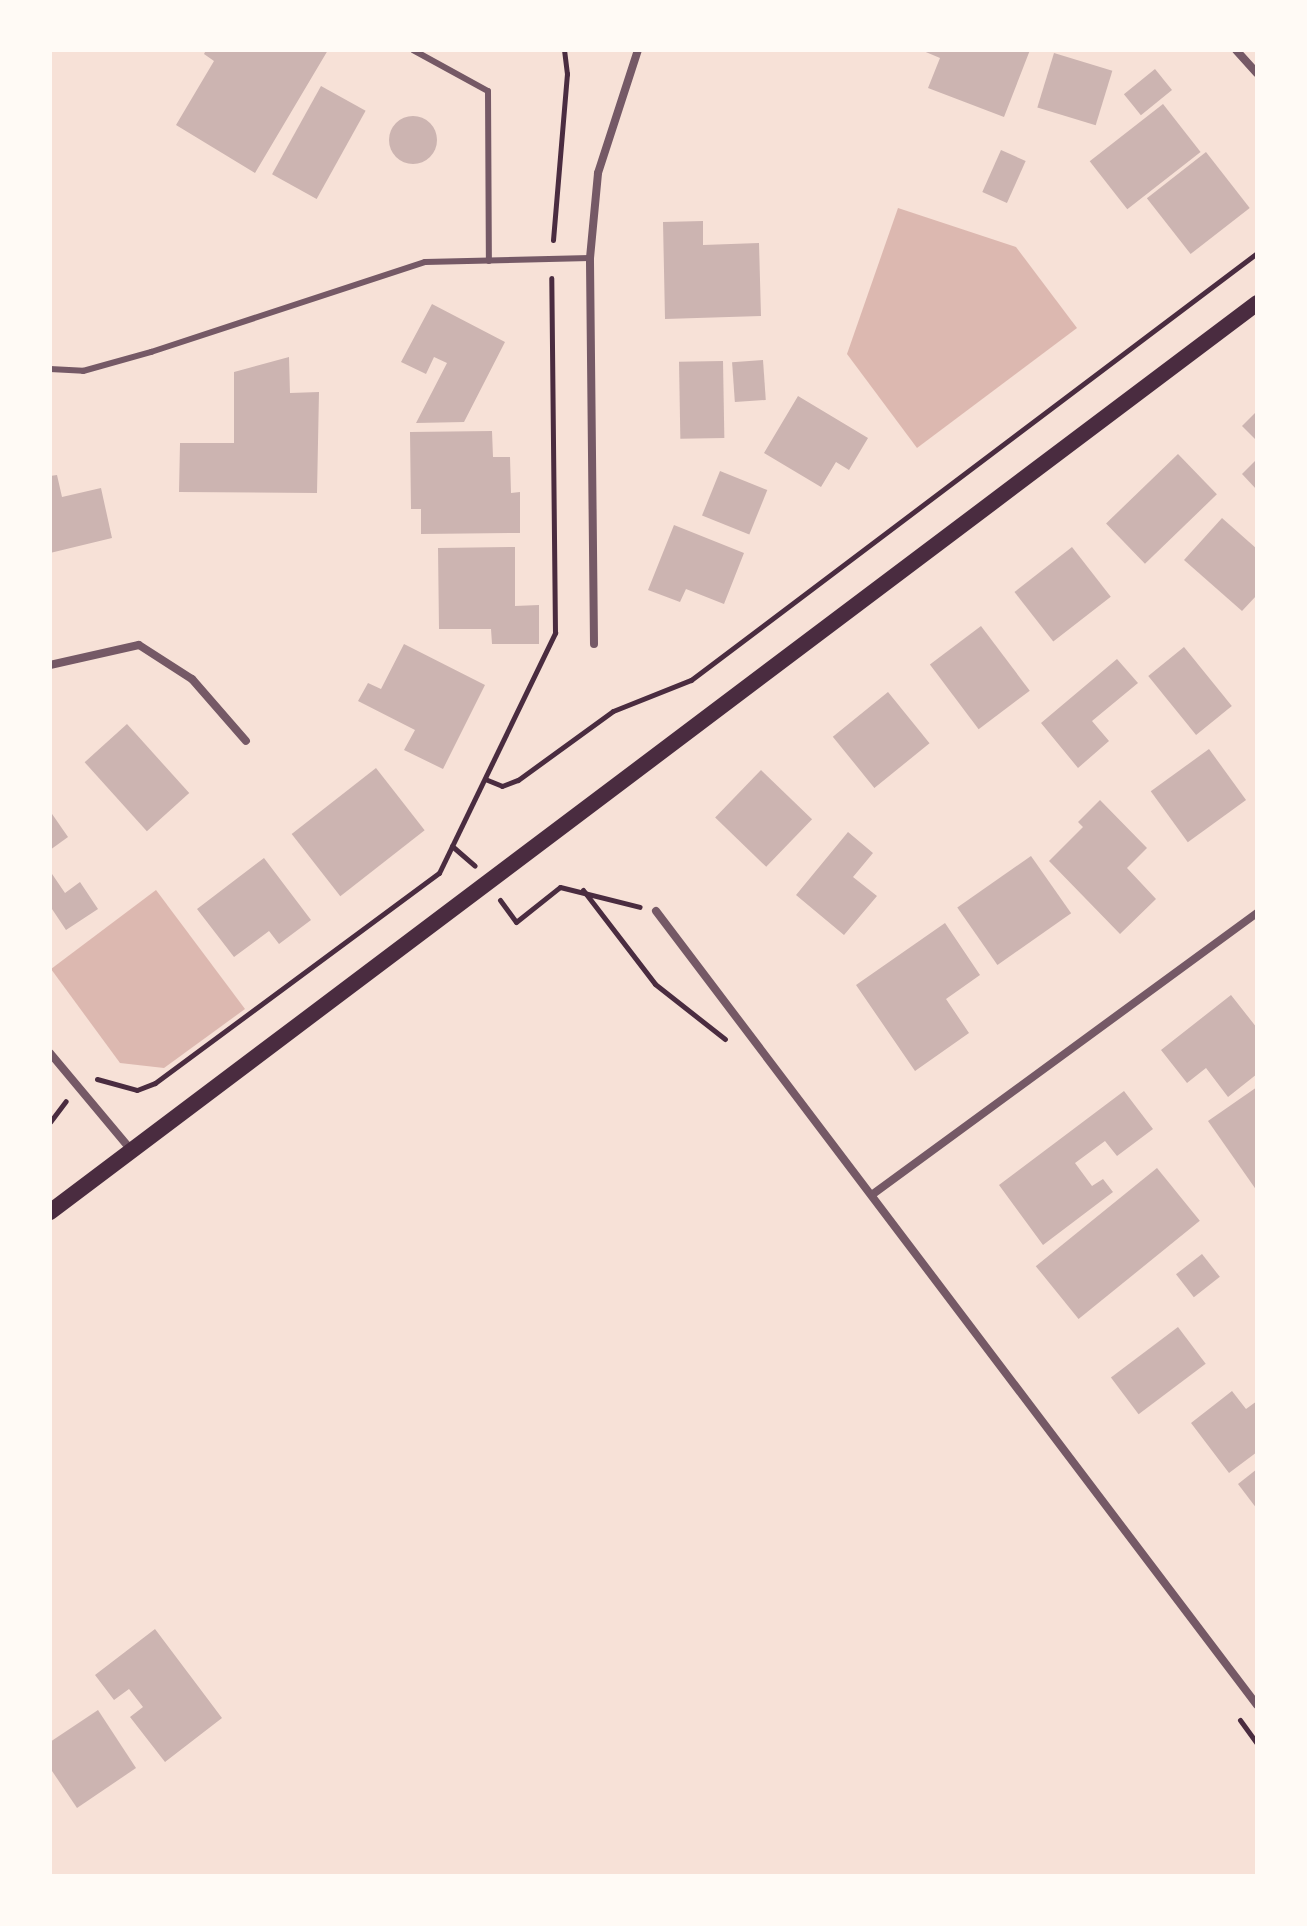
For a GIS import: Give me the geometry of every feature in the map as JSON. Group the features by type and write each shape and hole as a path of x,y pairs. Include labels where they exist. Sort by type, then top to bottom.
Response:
{"main road":[{"path":"50,1212 1257,303"}],"street":[{"path":"594,644 590,258 598,173 638,50"},
{"path":"1236,50 1256,69"},
{"path":"50,665 139,645 192,679 246,741"},
{"path":"656,911 1257,1705"},
{"path":"873,1194 1257,913"},
{"path":"50,1053 131,1150"}],"lane":[{"path":"413,50 488,91 489,261"},
{"path":"50,369 83,371 151,352 425,262 590,258"}],"path":[{"path":"101,1076 137,1090 155,1083 439,873 555,633 552,259 567,74 564,50"},
{"path":"485,779 502,786 518,780 613,711 691,680 1257,253"},
{"path":"452,846 465,853"},
{"path":"508,911 516,922 560,887 583,890 656,911"},
{"path":"583,890 655,984 733,1044"},
{"path":"50,1122 60,1106"},
{"path":"1238,1717 1257,1743"}],"shaded area":[{"path":"898,208 1016,247 1077,328 917,448 847,354"},
{"path":"156,890 245,1009 164,1068 120,1063 51,969"}],"building":[{"path":"206,50 328,50 255,173 176,125 214,61 204,54"},
{"path":"921,50 1030,50 1004,117 928,88 940,58"},
{"path":"1054,53 1112,71 1096,125 1037,108"},
{"path":"1155,69 1172,90 1141,115 1124,94"},
{"path":"321,86 366,111 317,199 272,174"},
{"path":"1163,104 1201,152 1127,209 1090,161"},
{"path":"413,116 430,123 437,140 430,157 413,164 396,157 389,140 396,123"},
{"path":"1001,150 1026,161 1007,203 982,192"},
{"path":"1206,152 1250,208 1191,254 1147,198"},
{"path":"703,221 703,245 759,243 761,316 665,319 663,222"},
{"path":"432,304 505,342 464,422 416,423 447,363 434,357 426,374 401,362"},
{"path":"289,357 290,393 319,392 317,493 179,492 180,443 234,443 234,372"},
{"path":"763,360 766,400 735,402 732,362"},
{"path":"723,361 724,438 680,439 679,362"},
{"path":"798,396 868,438 849,470 836,462 821,487 764,453"},
{"path":"1257,411 1257,441 1242,426"},
{"path":"492,431 493,457 510,457 511,493 520,492 520,533 421,534 421,509 411,509 410,432"},
{"path":"1178,454 1217,494 1145,564 1106,523"},
{"path":"1257,459 1257,490 1242,474"},
{"path":"720,471 767,490 749,535 702,516"},
{"path":"57,475 62,497 101,488 112,538 50,553 50,476"},
{"path":"1222,518 1257,549 1257,595 1242,611 1184,560"},
{"path":"674,525 744,553 724,604 686,589 680,602 648,590"},
{"path":"515,547 515,606 539,605 539,644 492,644 491,629 439,629 438,548"},
{"path":"1072,547 1111,597 1053,642 1014,592"},
{"path":"981,626 1030,691 979,729 930,665"},
{"path":"404,644 485,685 443,769 404,750 415,730 358,701 368,683 381,689"},
{"path":"1184,647 1232,706 1196,735 1148,676"},
{"path":"1117,659 1138,683 1092,721 1109,741 1078,768 1041,723"},
{"path":"888,692 930,743 874,788 833,737"},
{"path":"127,724 189,793 147,831 85,762"},
{"path":"1209,749 1246,800 1188,842 1151,791"},
{"path":"376,768 425,830 340,896 292,834"},
{"path":"761,770 812,819 766,867 715,817"},
{"path":"1100,800 1147,848 1127,868 1156,899 1120,934 1049,861 1083,827 1078,822"},
{"path":"50,811 68,837 50,850"},
{"path":"848,832 873,853 853,877 877,896 844,935 796,895"},
{"path":"1031,856 1071,913 997,965 957,908"},
{"path":"264,858 311,920 279,944 269,931 234,957 197,909"},
{"path":"50,871 65,893 80,882 98,909 66,930 50,906"},
{"path":"945,923 980,975 946,999 969,1033 915,1071 856,985"},
{"path":"1231,995 1257,1028 1257,1074 1228,1097 1206,1068 1187,1083 1161,1050"},
{"path":"1257,1087 1257,1191 1208,1121"},
{"path":"1124,1091 1153,1129 1117,1156 1105,1141 1075,1163 1092,1186 1103,1179 1113,1192 1043,1245 999,1185"},
{"path":"1157,1168 1200,1221 1079,1319 1036,1266"},
{"path":"1202,1254 1220,1277 1194,1297 1176,1274"},
{"path":"1178,1327 1206,1364 1139,1414 1111,1378"},
{"path":"1232,1391 1246,1409 1257,1401 1257,1452 1229,1473 1191,1423"},
{"path":"1257,1469 1257,1509 1238,1484"},
{"path":"155,1629 222,1718 165,1762 130,1717 143,1707 129,1689 114,1700 95,1675"},
{"path":"98,1710 136,1768 77,1808 50,1768 50,1742"}]}
